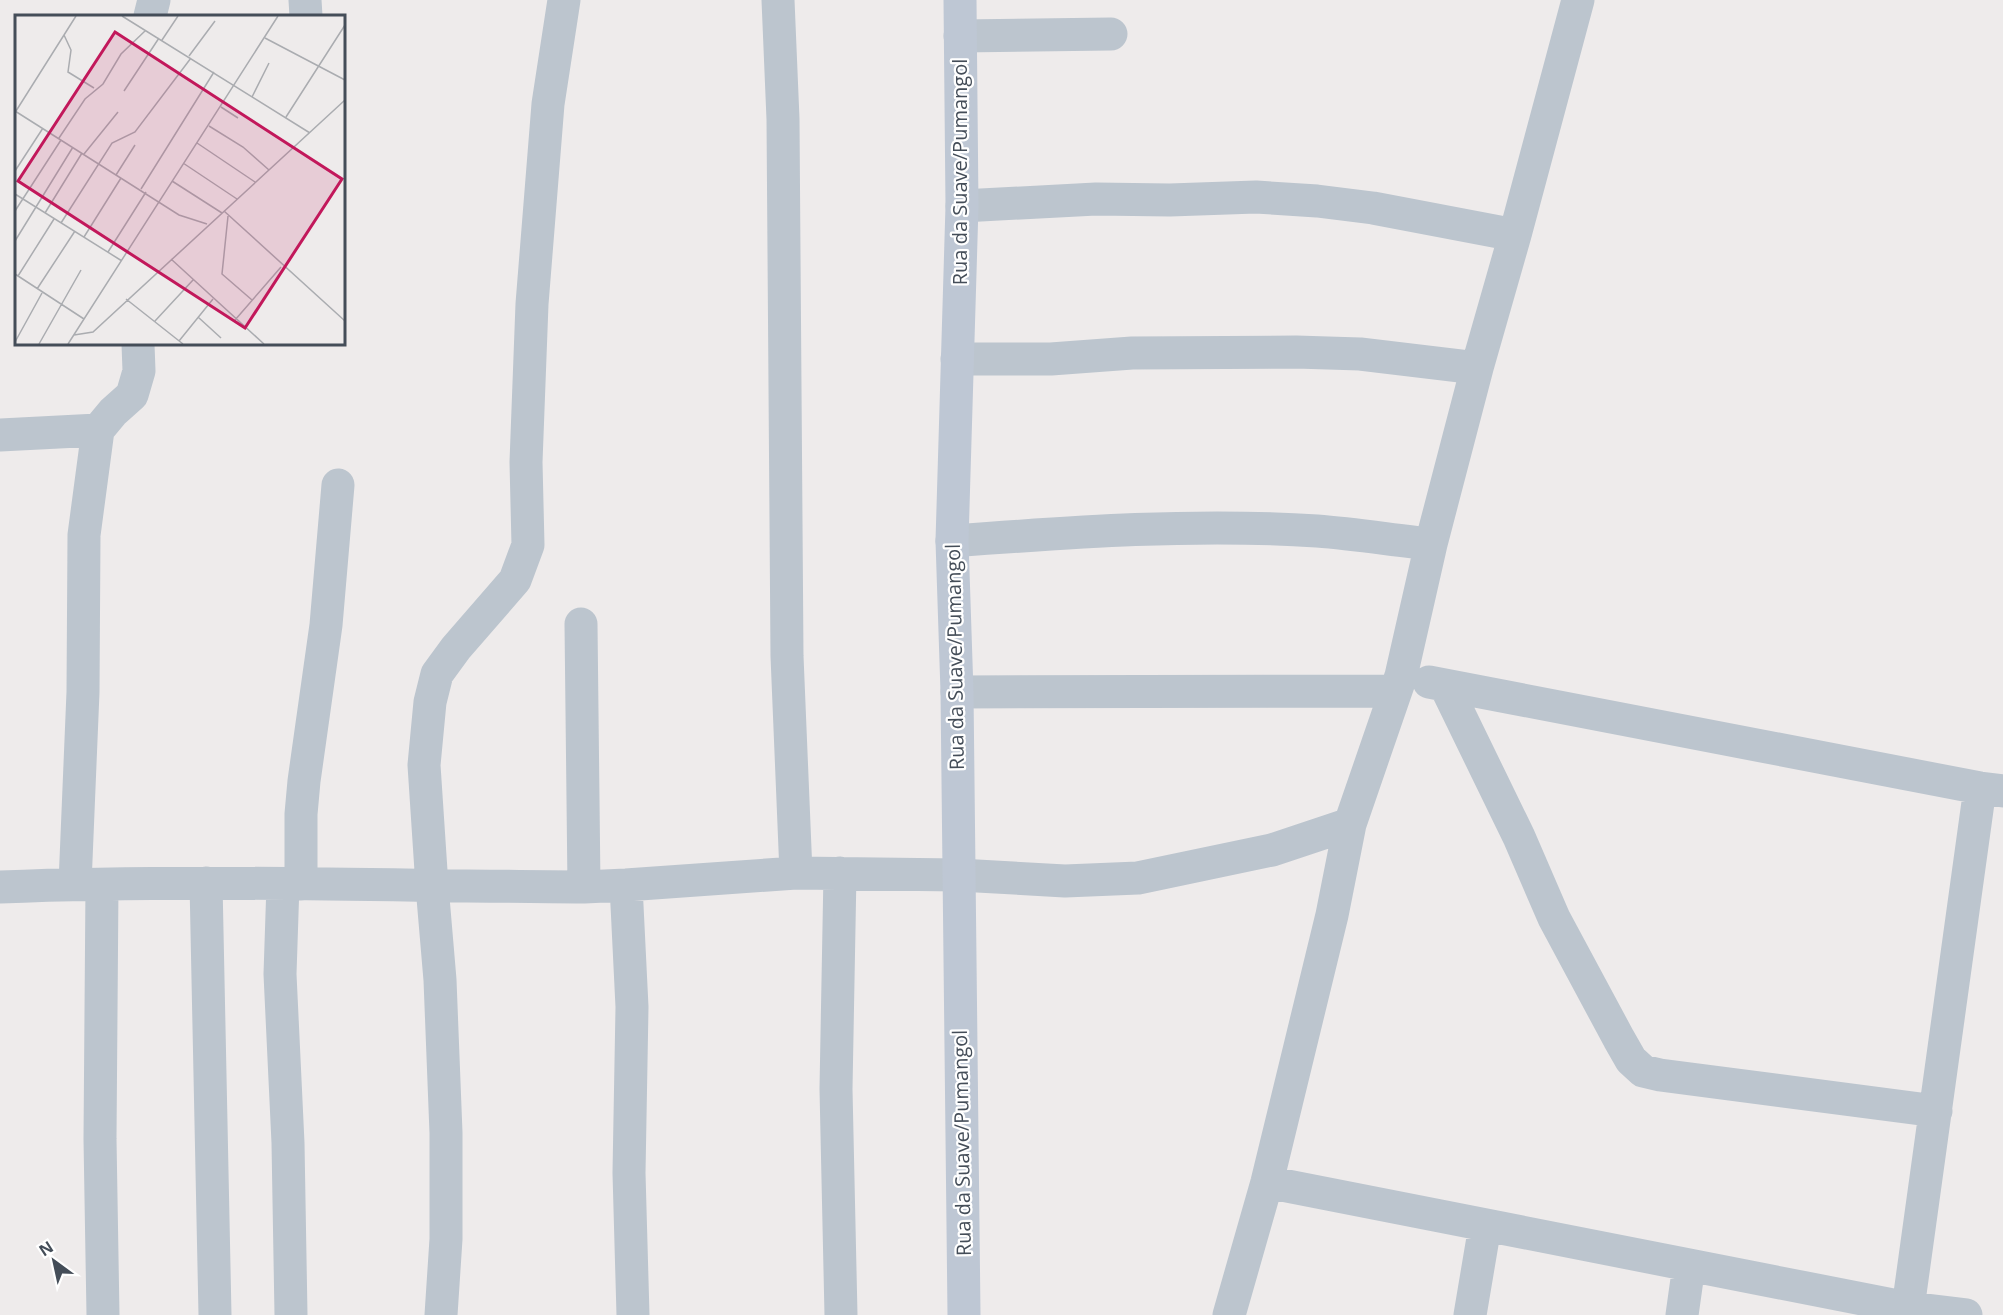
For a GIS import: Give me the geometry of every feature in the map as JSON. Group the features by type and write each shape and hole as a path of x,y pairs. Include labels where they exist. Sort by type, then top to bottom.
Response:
{"street":[{"path":"150,15 154,0"},
{"path":"305,0 306,15"},
{"path":"441,1315 446,1239 446,1132 440,980 424,765 430,702 437,674 456,648 515,580 528,545 526,462 532,304 548,104 564,0"},
{"path":"778,0 783,119 787,656 796,873"},
{"name":"Rua da Suave/Pumangol","path":"960,0 962,206 952,541 957,692 964,1315"},
{"path":"1229,1315 1267,1182 1329,927 1350,824 1398,684 1431,544 1477,368 1578,0"},
{"path":"960,36 1111,34"},
{"path":"962,206 1096,200 1256,197 1373,207 1515,235"},
{"path":"103,1315 100,1139 83,692 84,535 98,430 112,412 132,395 139,371 138,345"},
{"path":"957,359 1052,359 1132,353 1296,352 1359,354 1477,368"},
{"path":"0,435 98,430"},
{"path":"291,1315 288,1143 279,974 326,625 338,486"},
{"path":"952,541 1079,531 1169,528 1317,531 1431,544"},
{"path":"580,624 584,886"},
{"path":"957,692 1444,684 1991,790 1936,1112 1908,1308"},
{"path":"1444,684 1519,837 1554,918 1631,1060 1643,1071 1936,1112"},
{"path":"0,887 206,883 584,886 796,873 959,874 1065,880 1138,878 1272,850 1350,824"},
{"path":"840,873 836,1089 841,1315"},
{"path":"206,883 215,1315"},
{"path":"626,885 632,1007 629,1173 633,1315"},
{"path":"1267,1182 1908,1308 1966,1315"},
{"path":"1470,1315 1485,1226"},
{"path":"1682,1315 1689,1265"}]}
